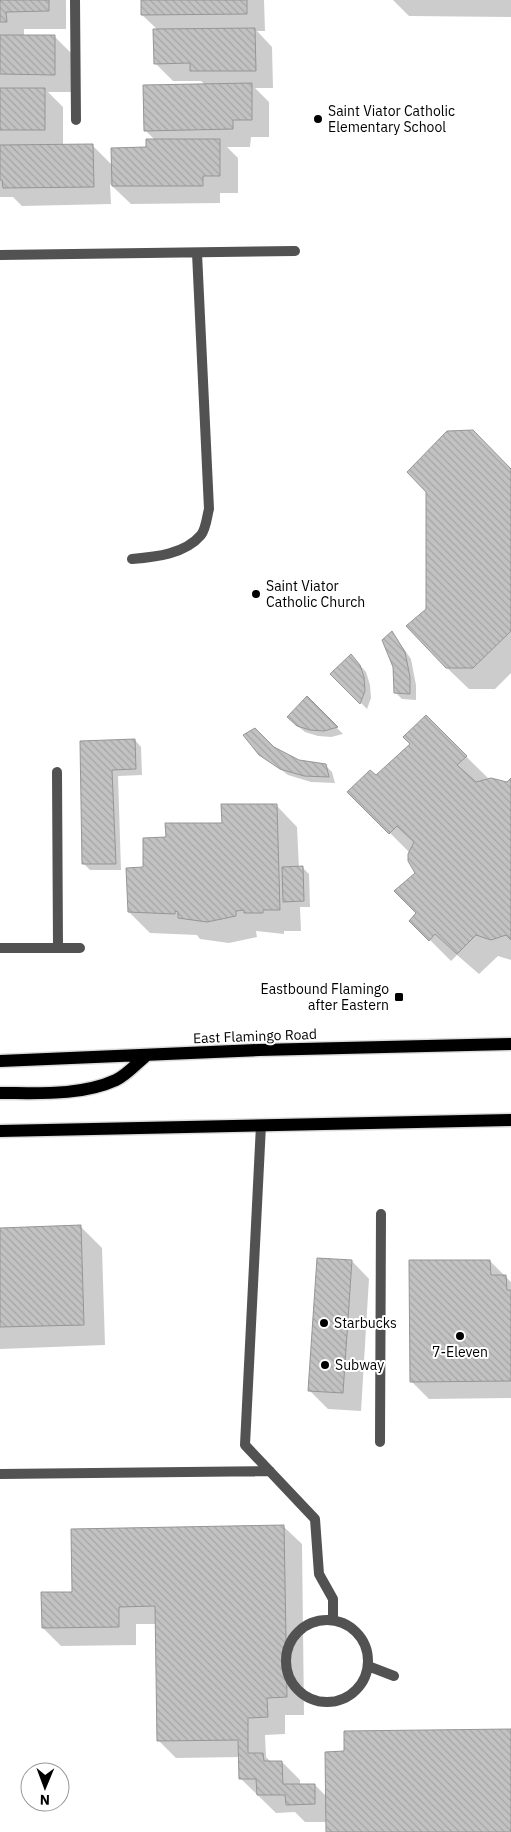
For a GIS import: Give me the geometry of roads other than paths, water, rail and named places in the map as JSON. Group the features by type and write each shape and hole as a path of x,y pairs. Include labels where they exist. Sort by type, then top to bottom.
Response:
{"main road":[{"name":"East Flamingo Road","path":"0,1061 259,1050 511,1044"},
{"path":"0,1093 68,1092 94,1088 118,1079 147,1055"},
{"path":"0,1130 511,1120"}],"street":[{"path":"75,0 76,120"},
{"path":"0,255 295,251"},
{"path":"132,559 155,557 182,549 202,534 209,509 197,253"},
{"path":"57,772 58,948"},
{"path":"0,948 80,948"},
{"path":"261,1125 245,1445 316,1519 319,1574 333,1599 333,1620"},
{"path":"380,1442 381,1214"},
{"path":"0,1474 270,1471"},
{"path":"320,1620 333,1620 345,1624 356,1632 364,1642 368,1654 368,1666 364,1679 357,1689 347,1697 334,1702 322,1702 309,1698 299,1691 291,1681 286,1669 286,1656 290,1643 297,1633 308,1625 320,1620"},
{"path":"368,1666 394,1676"}],"place":[{"name":"Saint Viator Catholic Elementary School","path":"318,119"},
{"name":"Saint Viator Catholic Church","path":"256,594"},
{"name":"Eastbound Flamingo after Eastern","path":"399,997"},
{"name":"Starbucks","path":"324,1323"},
{"name":"7-Eleven","path":"460,1336"},
{"name":"Subway","path":"325,1365"}]}
